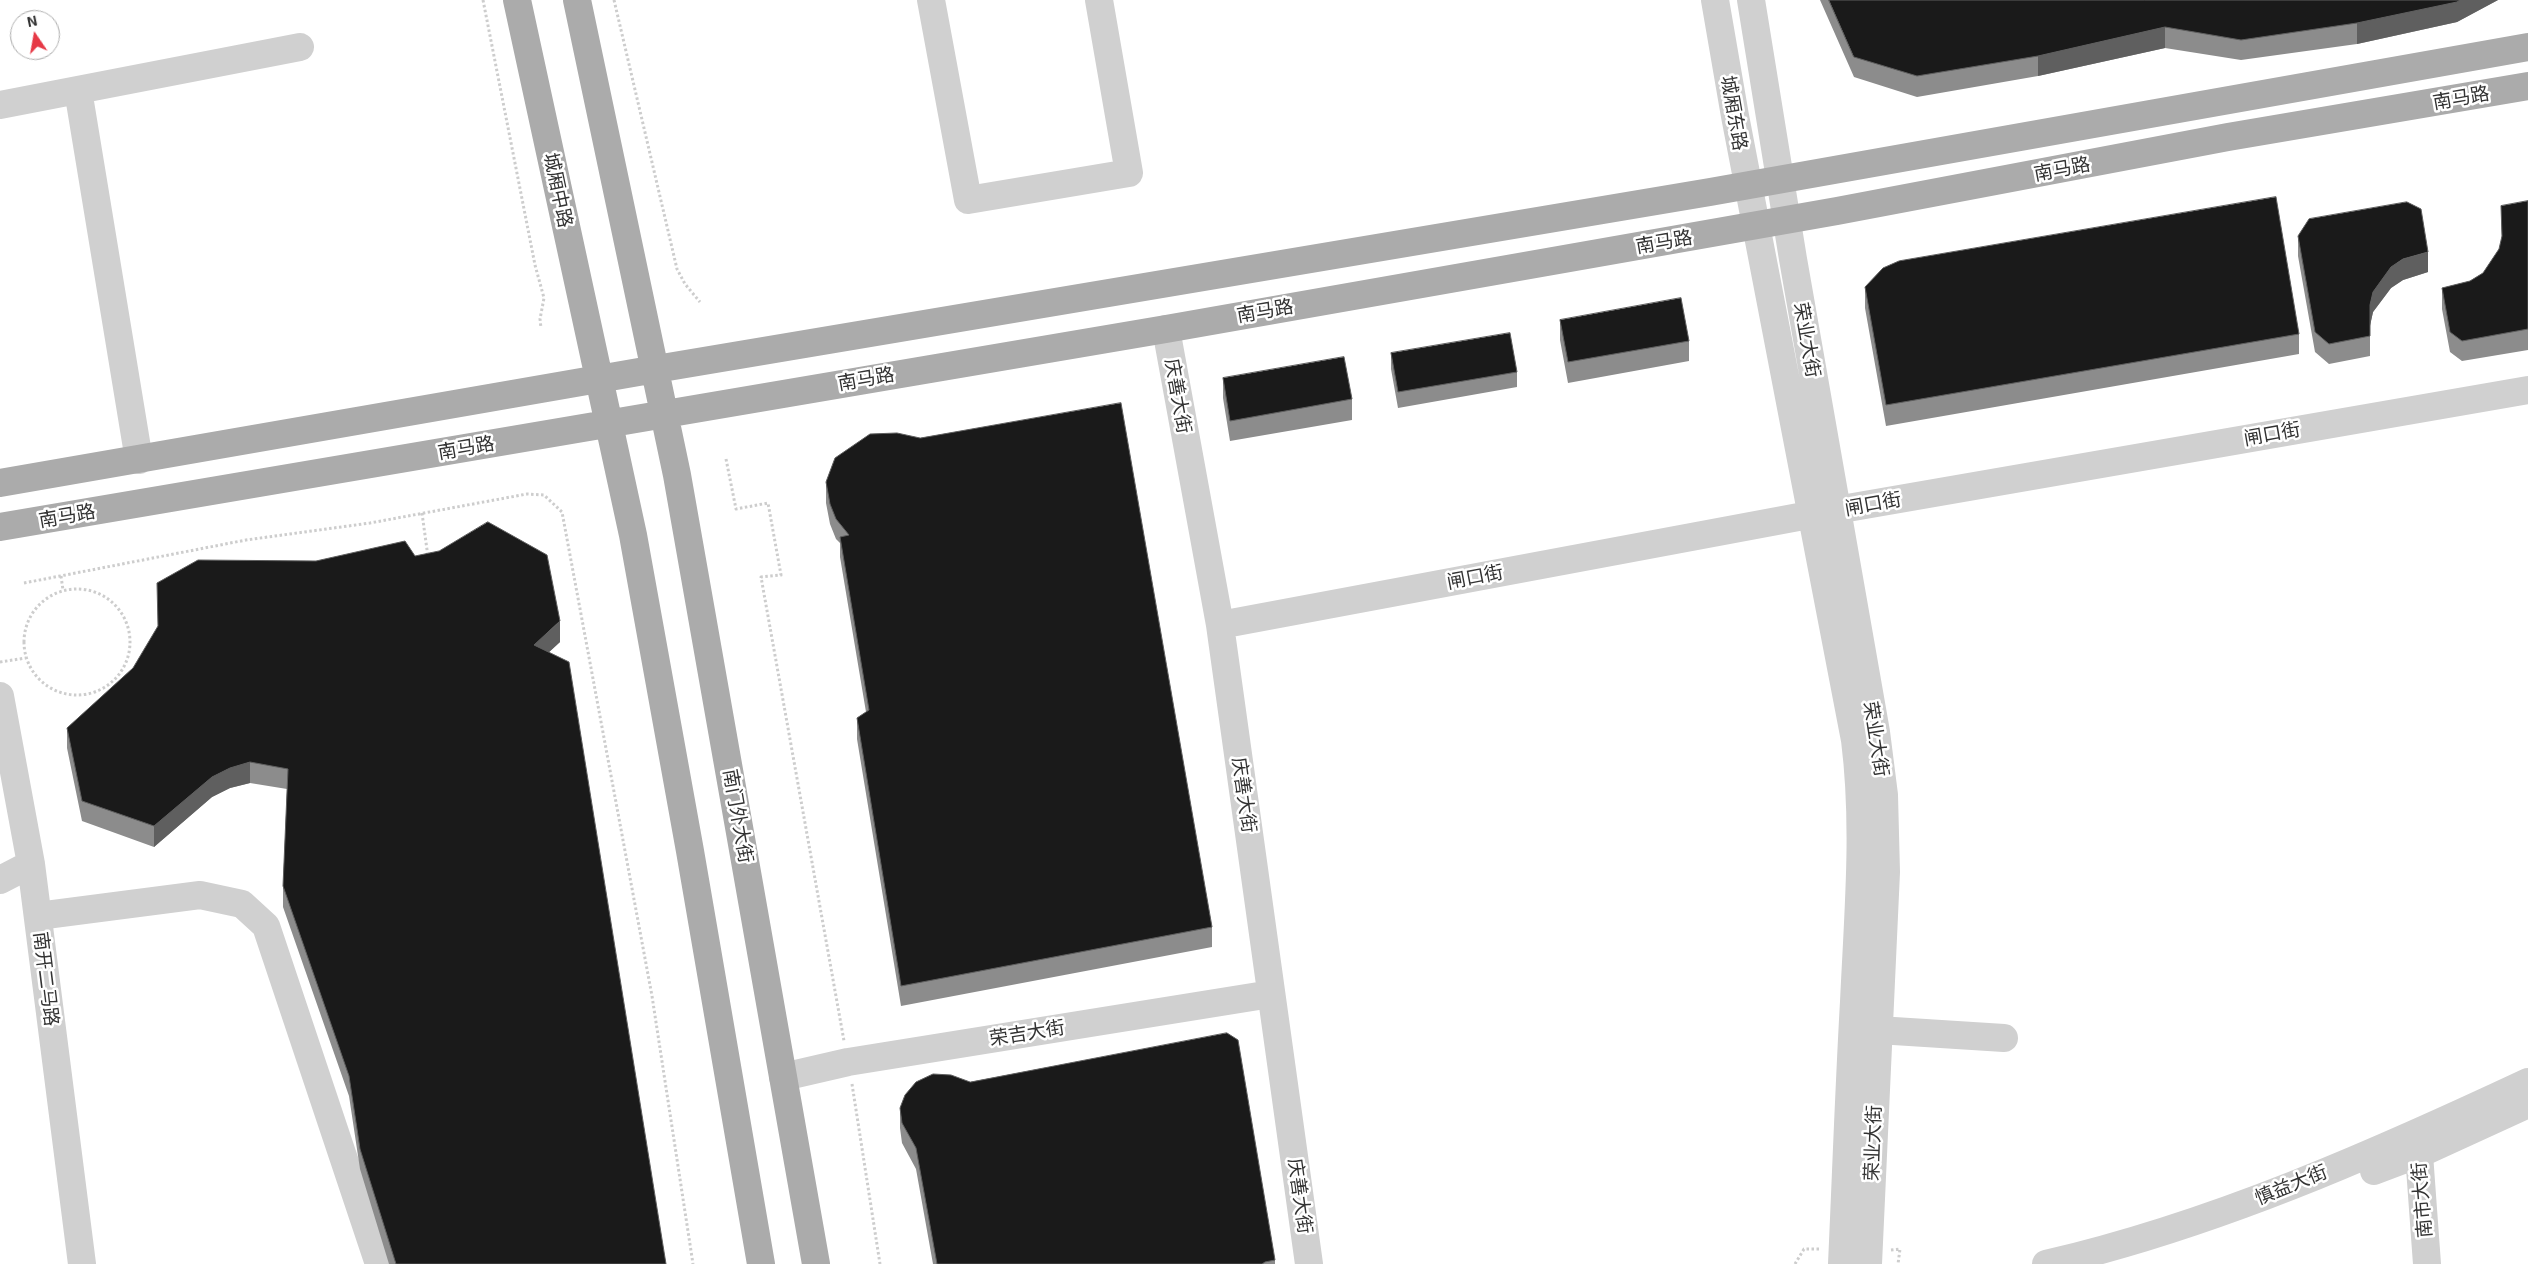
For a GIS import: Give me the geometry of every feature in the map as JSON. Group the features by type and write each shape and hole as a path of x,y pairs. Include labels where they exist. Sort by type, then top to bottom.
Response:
{"main road":[{"name":"城厢中路","path":"517,0 600,379"},
{"path":"577,0 656,369"},
{"name":"南马路","path":"0,483 656,369 1779,180 2528,47"},
{"name":"南马路","path":"0,527 1756,226 2228,137 2528,86"},
{"name":"南门外大街","path":"656,369 816,1264"},
{"path":"600,379 633,535 761,1264"}],"street":[{"path":"931,0 968,200 1129,173 1099,0"},
{"name":"城厢东路","path":"1714,0 1756,226"},
{"name":"城厢东路","path":"1751,0 1787,220"},
{"path":"0,106 300,47"},
{"path":"78,90 139,460"},
{"name":"荣业大街","path":"1787,220 1859,774 1862,854 1848,1106 1842,1264"},
{"name":"荣业大街","path":"1756,226 1876,732 1884,795 1886,872 1868,1264"},
{"name":"庆善大街","path":"1166,328 1220,624 1309,1264"},
{"name":"闸口街","path":"1220,624 1824,512 2528,390"},
{"name":"南开二马路","path":"0,696 6,768 31,864 82,1264"},
{"path":"0,880 31,864"},
{"path":"38,916 200,895 242,904 266,926 379,1264"},
{"name":"荣吉大街","path":"783,1077 848,1062 1271,994"},
{"path":"1878,1030 2004,1038"},
{"name":"慎益大街","path":"2116,1264 2211,1234 2415,1145 2528,1082"},
{"name":"慎益大街","path":"2046,1264 2126,1244 2213,1216 2528,1104"},
{"name":"南市大街","path":"2415,1145 2427,1264"}],"path":[{"path":"483,0 535,265 544,298 540,319 541,328"},
{"path":"614,0 677,269 685,284 700,302"},
{"path":"726,459 736,509 768,503 781,575 761,577 848,1062 880,1264"},
{"path":"24,583 246,540 370,523 527,494 544,494 562,512 652,996 693,1264"},
{"path":"422,513 429,565"},
{"path":"61,576 63,590"},
{"path":"81,589 99,593 114,604 125,618 130,636 129,654 122,670 110,684 94,692 77,695 60,692 46,685 34,673 26,658 24,641 27,625 34,610 46,598 63,590 81,589"},
{"path":"0,662 26,658"}],"building":[{"path":"1829,0 2460,0 2357,23 2241,40 2165,27 2038,56 1917,76 1854,57"},
{"path":"2276,197 2299,334 1886,405 1865,287 1883,268 1899,261"},
{"path":"2528,201 2528,329 2462,341 2450,332 2442,288 2470,281 2483,273 2499,249 2502,236 2501,206"},
{"path":"2407,202 2421,209 2428,252 2403,259 2391,267 2373,292 2370,305 2370,336 2329,344 2315,332 2298,236 2309,219"},
{"path":"1681,298 1689,341 1568,362 1560,320"},
{"path":"1510,333 1517,372 1398,392 1391,353"},
{"path":"1344,357 1352,399 1230,421 1223,378"},
{"path":"1121,403 1212,927 901,986 857,718 869,710 840,537 849,535 836,519 830,504 826,482 835,458 870,434 897,433 920,438"},
{"path":"488,522 547,555 560,621 534,645 569,662 666,1264 396,1264 360,1149 349,1076 283,886 288,769 250,762 230,768 212,777 154,826 82,801 67,728 133,668 158,626 157,583 198,560 316,561 405,541 415,556 439,551"},
{"path":"1227,1033 1238,1040 1275,1260 1262,1264 937,1264 916,1148 902,1123 900,1108 905,1095 916,1082 933,1074 951,1075 970,1082"}]}
